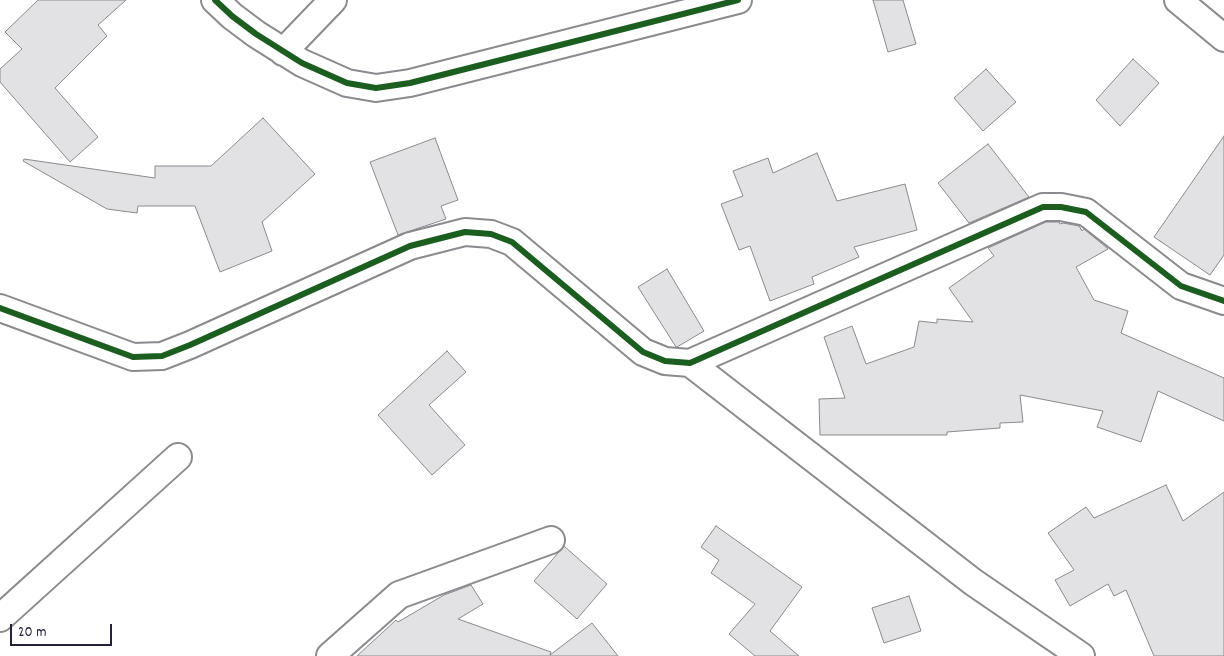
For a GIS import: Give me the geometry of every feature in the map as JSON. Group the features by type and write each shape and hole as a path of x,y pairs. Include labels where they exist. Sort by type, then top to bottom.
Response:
{"street":[{"path":"215,0 238,21 302,63 347,83 376,88 410,83 738,0"},
{"path":"283,52 333,0"},
{"path":"1178,0 1224,38"},
{"path":"0,308 133,356 162,356 410,246 465,232 491,234 512,242 643,352 665,361 690,363 1043,207 1061,207 1086,212 1182,286 1224,301"},
{"path":"690,363 973,582 1081,656"},
{"path":"0,618 178,457"},
{"path":"330,656 399,595 551,540"}],"building":[{"path":"38,0 126,0 98,25 107,36 55,88 98,137 70,162 0,82 0,69 22,49 5,32"},
{"path":"873,0 903,0 916,44 888,52"},
{"path":"1133,59 1159,83 1120,126 1096,100"},
{"path":"986,69 1016,102 983,131 954,98"},
{"path":"263,118 315,174 262,222 272,251 220,272 195,206 138,206 137,213 107,209 23,161 24,159 155,178 155,166 211,166"},
{"path":"1224,136 1224,255 1210,275 1154,237"},
{"path":"435,138 458,200 441,206 446,219 398,235 370,162"},
{"path":"988,144 1029,197 969,223 938,183"},
{"path":"817,153 837,201 905,184 917,230 854,247 859,257 812,277 814,284 770,301 750,246 739,250 721,204 743,196 733,171 768,158 773,173"},
{"path":"1046,222 1059,222 1060,224 1079,226 1082,231 1084,229 1108,249 1076,267 1094,300 1128,311 1121,333 1224,378 1224,421 1158,391 1141,442 1097,427 1103,411 1020,395 1023,422 1000,423 1000,428 947,432 947,435 820,435 819,399 845,398 824,337 852,326 866,364 914,347 919,321 937,323 937,319 973,322 949,288 994,256 988,248"},
{"path":"667,269 704,331 677,347 638,287"},
{"path":"447,351 466,372 429,405 465,445 432,475 378,415"},
{"path":"1166,485 1183,521 1224,492 1224,656 1154,656 1126,590 1114,596 1108,584 1070,606 1055,580 1074,570 1048,533 1086,507 1094,518"},
{"path":"716,526 802,587 770,631 799,656 755,656 729,634 755,604 711,573 719,560 701,547"},
{"path":"564,546 607,584 577,619 534,581"},
{"path":"471,585 483,604 458,619 551,652 550,655 592,623 618,656 357,656 396,620 398,622 444,595"},
{"path":"909,596 921,631 884,643 872,608"}],"cycle path":[{"path":"215,0 256,34 302,63 347,83 376,88 410,83 738,0"},
{"path":"0,308 133,357 162,356 410,246 465,232 491,234 512,242 643,352 665,361 690,363 1043,207 1061,207 1086,212 1181,286 1224,301"}]}
